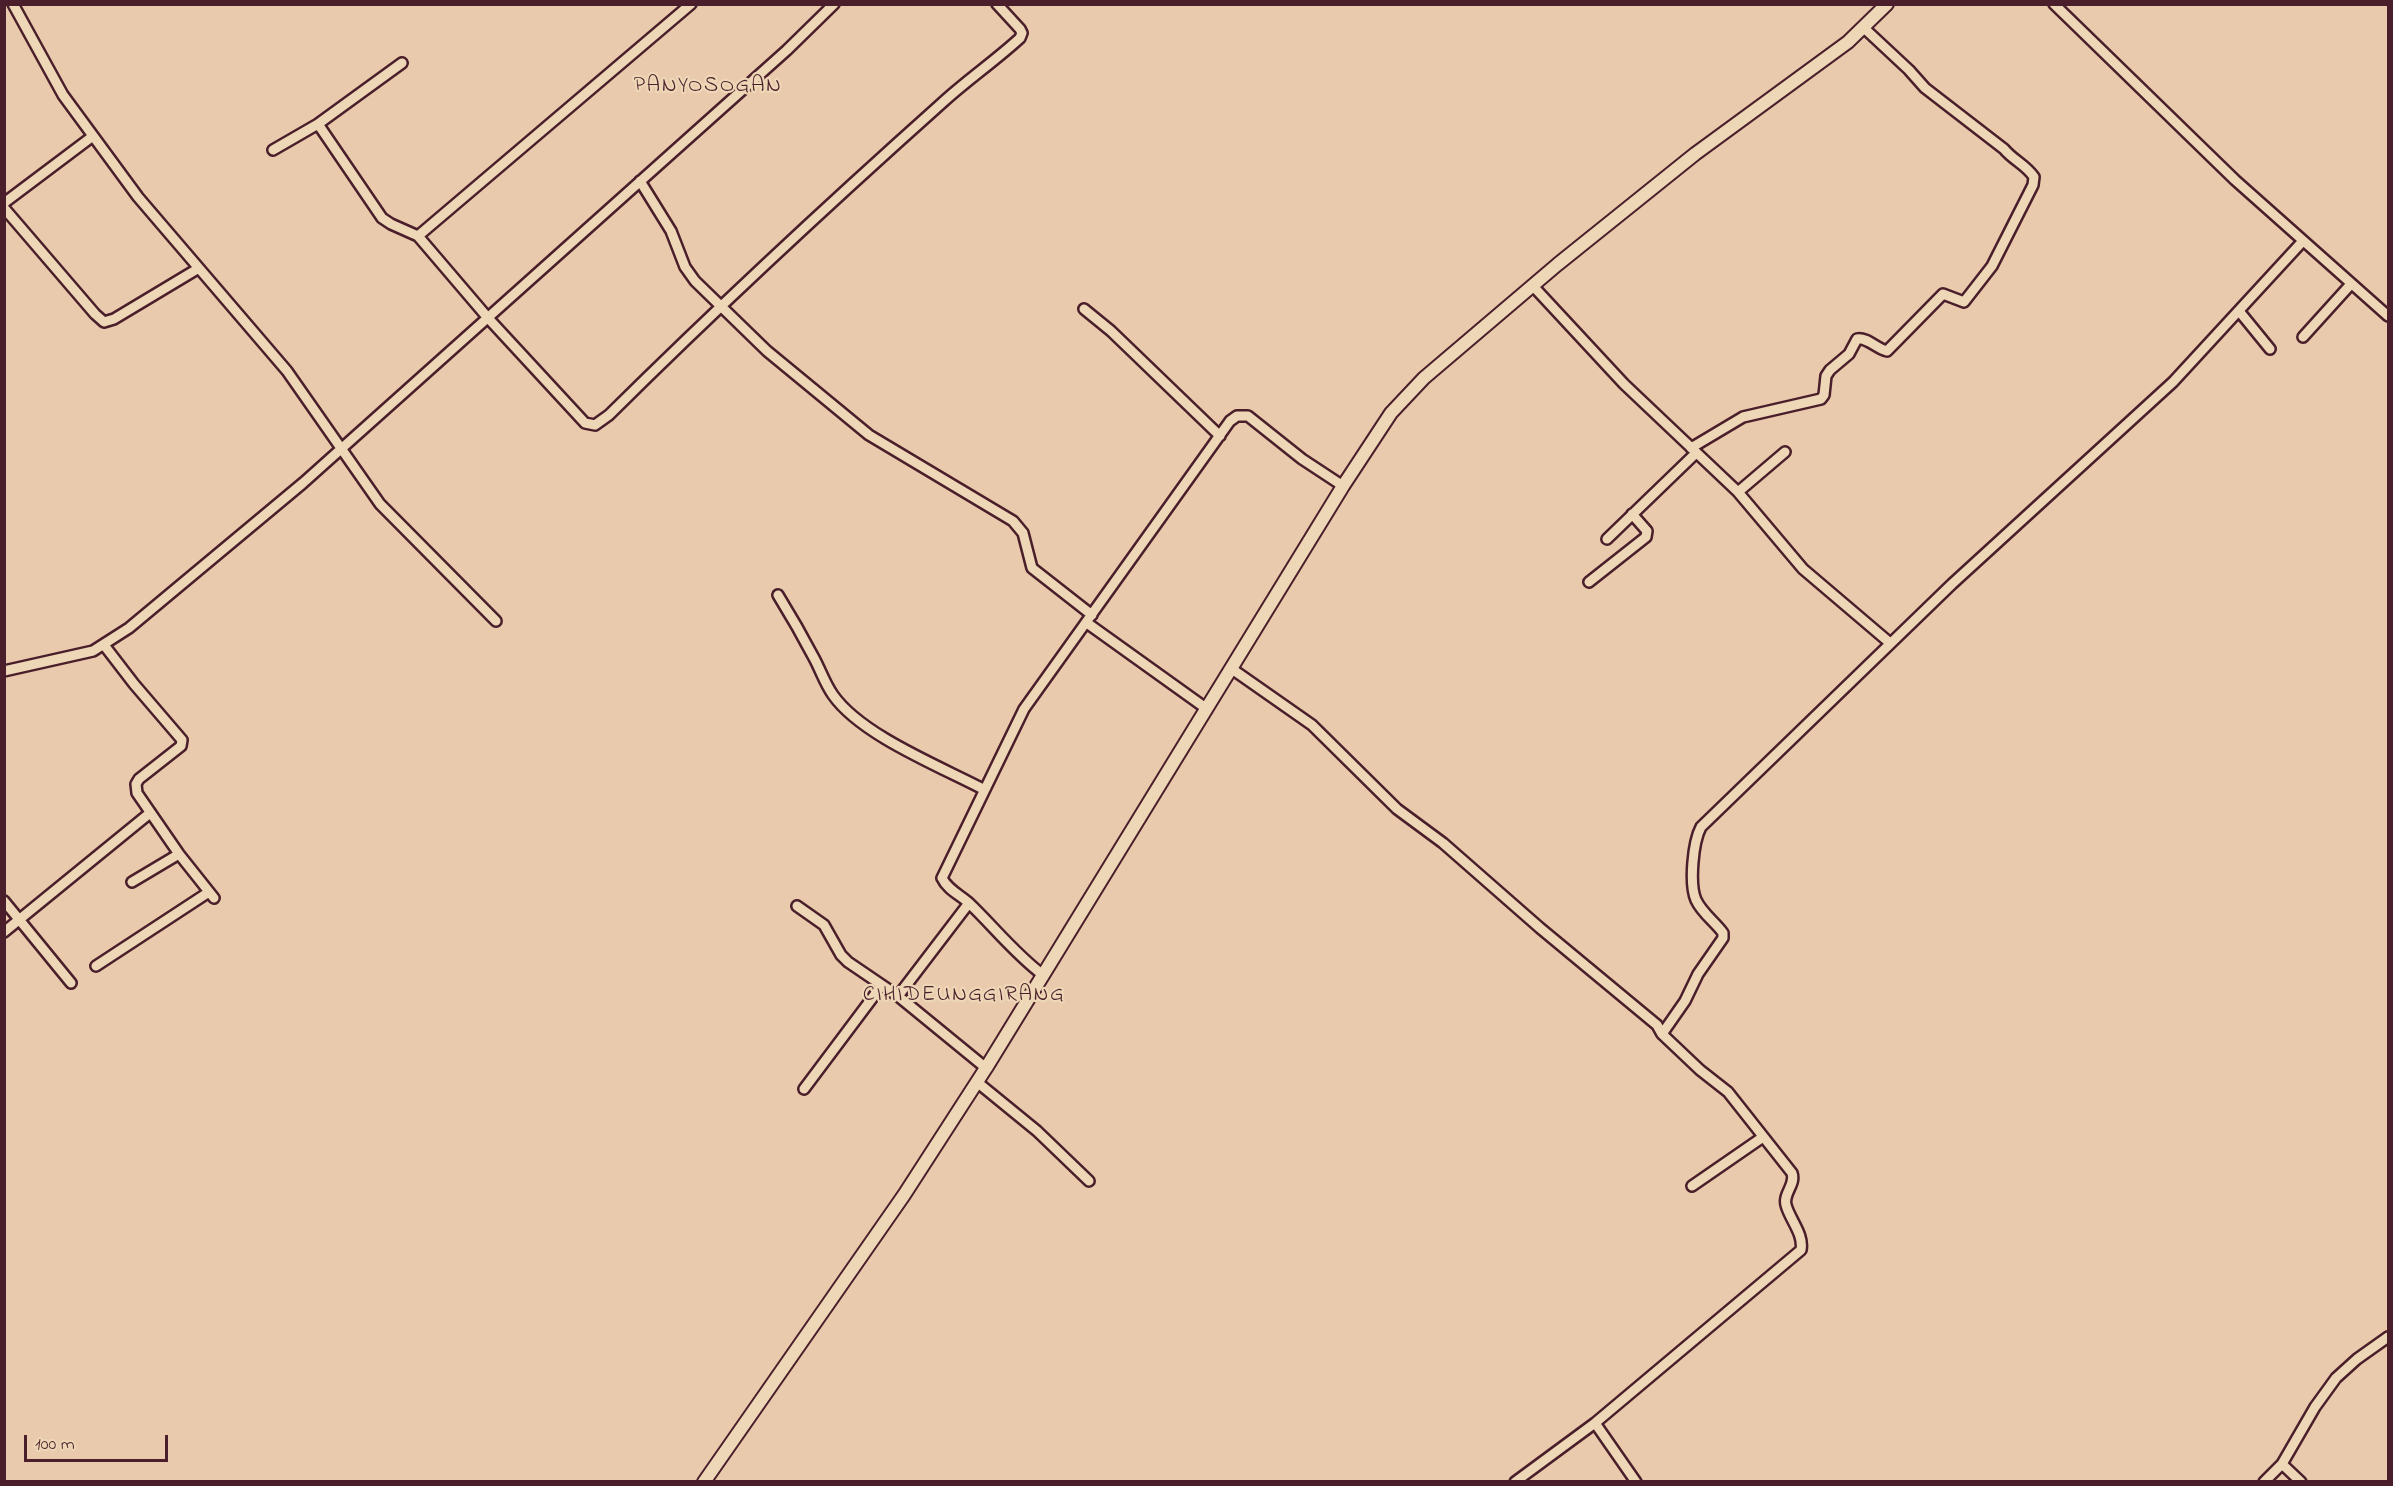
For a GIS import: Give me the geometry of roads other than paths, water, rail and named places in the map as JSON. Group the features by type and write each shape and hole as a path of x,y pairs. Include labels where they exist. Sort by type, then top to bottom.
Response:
{"main road":[{"path":"704,1482 876,1236 977,1082 1343,486 1377,433 1405,397 1533,286 1695,154 1833,54 1864,28 1887,4"}],"street":[{"path":"13,4 63,95 138,197 287,371 380,504 496,621"},
{"path":"418,236 690,4"},
{"path":"4,671 93,651 129,628 342,448 787,50 834,4"},
{"path":"318,124 382,218 418,236 488,318 585,423 595,425 609,415 719,306 749,281 843,192 944,101 1020,38 1022,33 1020,30 997,4"},
{"path":"2054,4 2093,45 2302,242 2388,316"},
{"path":"1607,539 1693,451 1743,417 1821,399 1824,395 1826,376 1849,354 1857,339 1862,338 1879,349 1887,351 1943,294 1964,302 1992,266 2033,186 2034,177 2026,166 2015,160 2004,149 1924,88 1909,70 1864,28"},
{"path":"273,150 318,124 402,63"},
{"path":"93,136 4,206 104,322 114,320 199,268"},
{"path":"640,180 671,231 685,267 695,281 767,351 869,435 1013,521 1023,532 1032,568 1089,619 1208,709"},
{"path":"1662,1034 1723,938 1723,933 1696,900 1694,890 1694,848 1701,827 1784,749 1890,643 2173,382 2302,242"},
{"path":"2303,337 2351,284"},
{"path":"1533,286 1624,384 1738,492 1803,569 1890,643"},
{"path":"1084,309 1111,331 1220,436"},
{"path":"2239,311 2270,349"},
{"path":"1043,975 1024,960 942,878 1024,709 1220,436 1237,416 1248,416 1302,459 1343,486"},
{"path":"1738,492 1785,452"},
{"path":"1589,582 1646,537 1647,531 1632,514"},
{"path":"778,595 799,629 826,684 846,709 863,724 886,738 984,789"},
{"path":"96,966 211,895 179,854 137,793 136,784 139,779 181,746 182,740 104,645"},
{"path":"1232,669 1312,725 1397,809 1443,843 1540,928 1657,1025 1662,1034 1700,1070 1728,1092 1794,1178 1786,1204 1803,1242 1801,1250 1595,1423 1515,1482"},
{"path":"4,932 150,813"},
{"path":"132,882 179,854"},
{"path":"4,901 71,983"},
{"path":"898,996 969,903"},
{"path":"797,906 824,925 841,955 848,962 898,996 986,1068"},
{"path":"804,1089 882,985"},
{"path":"977,1082 1037,1131 1089,1181"},
{"path":"1692,1186 1763,1137"},
{"path":"2264,1482 2282,1464 2315,1407 2336,1378 2357,1359 2388,1337"},
{"path":"1595,1423 1636,1482"},
{"path":"2282,1464 2301,1482"}],"district":[{"name":"PANYOSOGAN","path":"708,87"},
{"name":"CIHIDEUNGGIRANG","path":"964,996"}]}
